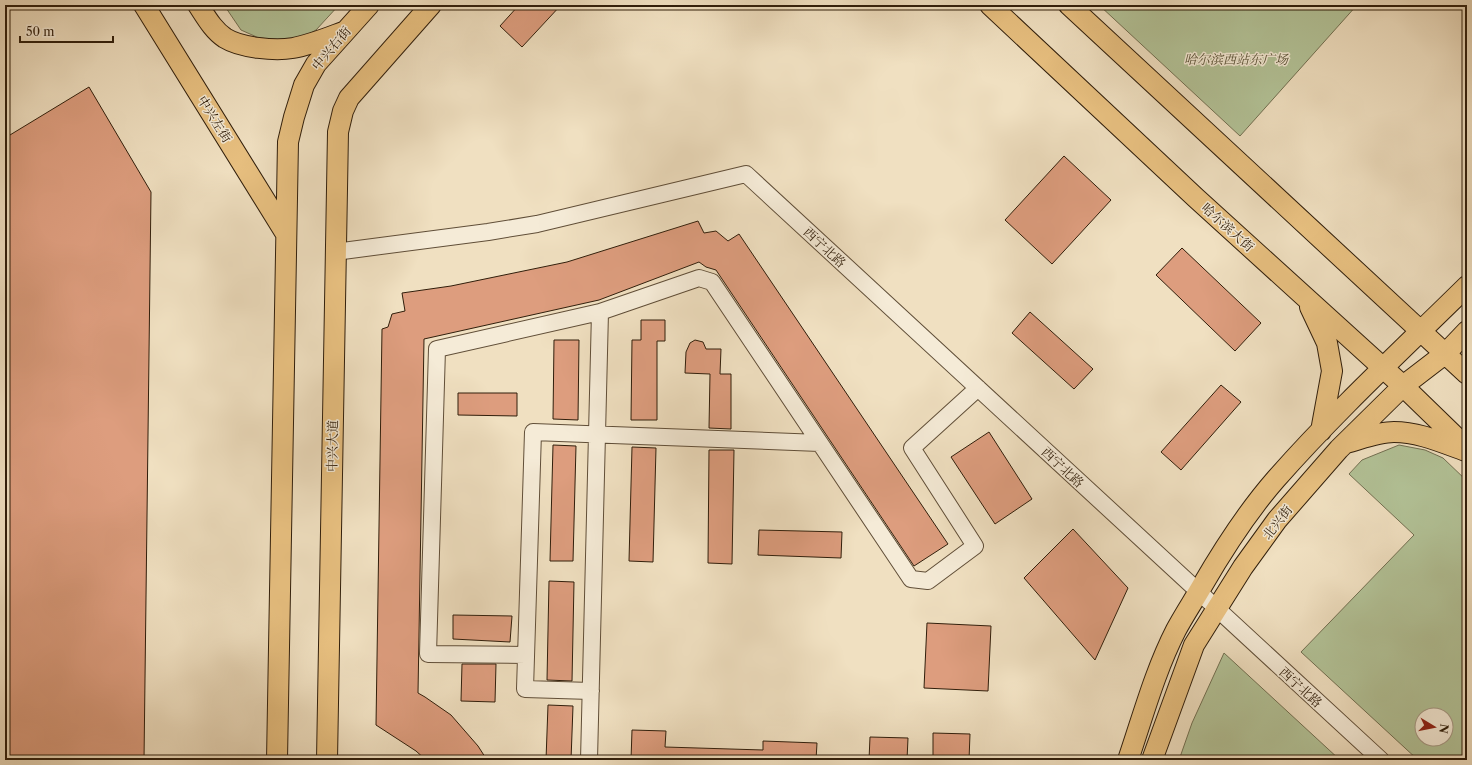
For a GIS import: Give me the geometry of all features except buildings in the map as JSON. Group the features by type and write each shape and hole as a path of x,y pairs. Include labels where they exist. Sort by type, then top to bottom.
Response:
{"main road":[{"name":"中兴左街","path":"144,5 286,234"},
{"path":"198,5 213,28 224,38 235,43 253,47 279,49 294,48 345,32"},
{"name":"中兴右街","path":"286,234 288,142 304,85 316,64 369,5"},
{"name":"中兴大道","path":"327,760 338,132 343,111 349,98 431,5"},
{"name":"哈尔滨大街","path":"990,5 1184,187 1403,386 1467,448"},
{"path":"1069,5 1422,330 1467,374"},
{"path":"277,760 286,234"},
{"name":"北兴街","path":"1128,760 1163,658 1198,593 1234,534 1276,479 1321,430 1382,367 1467,286"},
{"path":"1307,299 1327,343 1332,371 1321,430"},
{"name":"北兴街","path":"1152,760 1194,645 1243,567 1277,520 1346,443 1403,386 1446,353 1467,332"},
{"path":"1346,443 1371,436 1394,432 1417,434 1467,452"}],"street":[{"name":"西宁北路","path":"335,252 488,232 536,224 746,174 1198,593 1381,760"},
{"path":"526,655 428,654 437,349 600,312 699,278 712,282 911,579 928,581 975,546 912,448 978,388"},
{"path":"589,760 600,312"},
{"path":"591,691 525,689 532,432 820,443"}],"green space":[{"path":"224,5 339,5 316,30 296,41 259,38 241,30"},
{"name":"哈尔滨西站东广场","path":"1099,5 1357,5 1240,136"},
{"path":"1399,445 1425,450 1443,458 1467,481 1467,760 1418,760 1301,652 1414,535 1349,474 1362,460"},
{"path":"1224,653 1340,760 1179,760 1192,723"}]}
